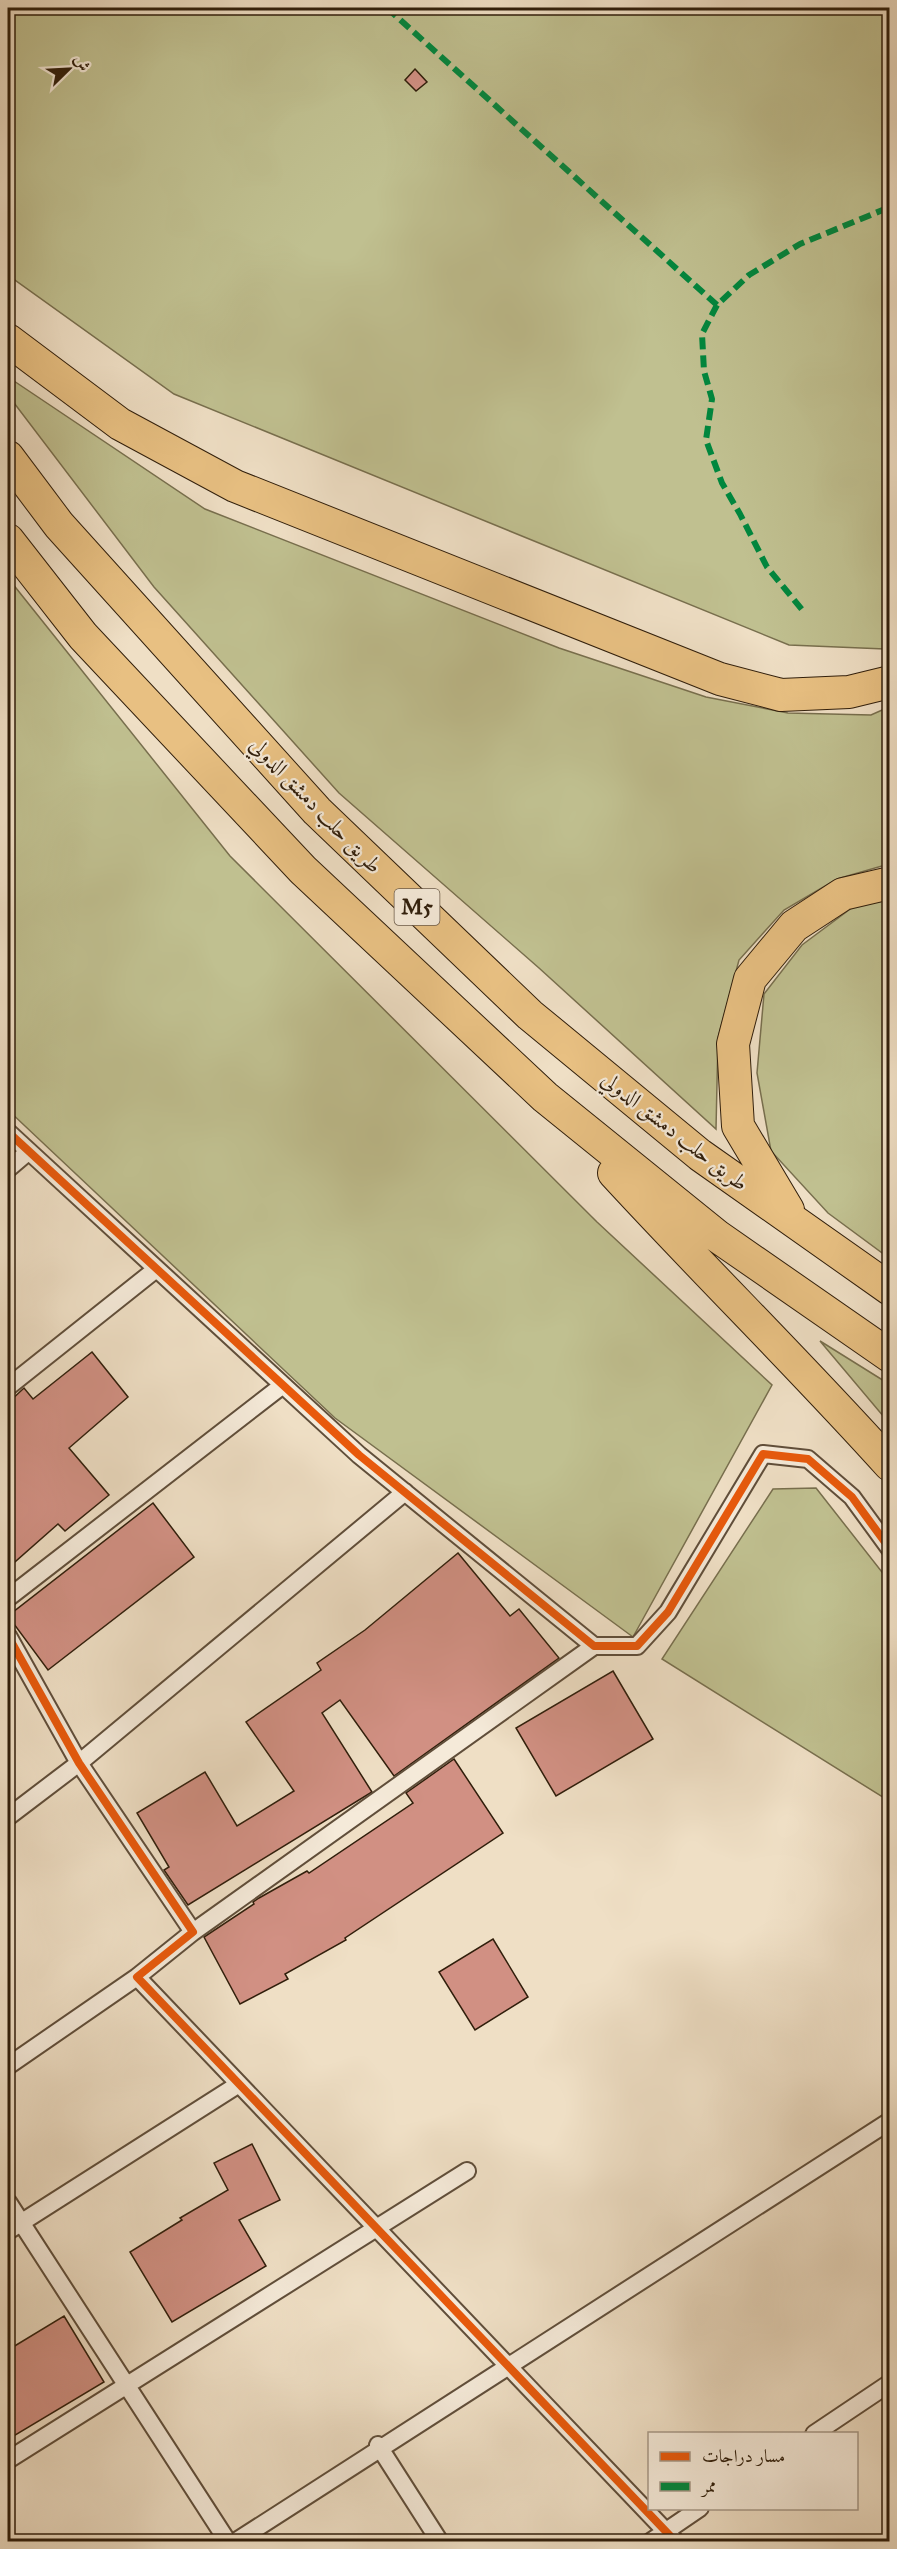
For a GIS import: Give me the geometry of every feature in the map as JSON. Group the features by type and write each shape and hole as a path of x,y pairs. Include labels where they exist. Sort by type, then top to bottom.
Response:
{"highway":[{"path":"8,340 120,424 235,486 720,679 781,695 849,692 890,682"},
{"name":"طريق حلب دمشق الدولي","path":"8,457 59,525 317,811 530,1015 700,1155 890,1289"},
{"name":"M5","path":"8,540 83,636 303,870 544,1097 717,1236 890,1356"},
{"path":"796,1223 738,1126 733,1044 750,979 794,926 843,894 890,883"},
{"path":"544,1097 705,1271 840,1409 890,1465"}],"street":[{"path":"8,1132 154,1270 359,1455 594,1646"},
{"path":"8,1169 28,1152"},
{"path":"8,1387 154,1270"},
{"path":"8,1598 283,1385"},
{"path":"8,2066 137,1977 193,1932 594,1646 637,1646 668,1612 763,1454 808,1459 852,1497 890,1549"},
{"path":"8,1817 79,1763 405,1492"},
{"path":"8,1636 79,1763 193,1932"},
{"path":"137,1977 671,2536"},
{"path":"14,2227 239,2084"},
{"path":"234,2541 890,2121"},
{"path":"8,2460 467,2171"},
{"path":"8,2202 14,2227 127,2385 228,2541"},
{"path":"816,2432 890,2384"},
{"path":"379,2447 440,2541"},
{"path":"650,2541 671,2536 698,2510"}],"green space":[{"path":"8,8 889,8 889,647 885,649 789,645 174,394 8,275"},
{"path":"8,377 205,509 559,648 706,697 788,713 871,715 889,707 889,864 837,879 784,910 739,960 718,1038 716,1129 539,968 339,793 154,587 8,395"},
{"path":"8,578 230,856 597,1222 772,1385 633,1637 335,1418 8,1110"},
{"path":"889,898 889,1258 828,1213 771,1151 757,1073 764,994 802,945 853,907"},
{"path":"820,1341 889,1384 889,1423"},
{"path":"816,1488 889,1581 889,1801 662,1659 773,1489"}],"building":[{"path":"415,69 427,82 416,91 405,80"},
{"path":"92,1352 128,1397 69,1448 109,1495 65,1531 58,1524 8,1568 8,1403 24,1388 33,1399"},
{"path":"153,1503 194,1557 48,1670 8,1616"},
{"path":"458,1553 510,1616 519,1609 559,1658 394,1776 340,1700 322,1713 372,1792 188,1905 164,1870 169,1867 137,1813 205,1772 237,1826 294,1791 246,1722 321,1670 317,1663 365,1630"},
{"path":"613,1671 653,1739 556,1796 516,1728"},
{"path":"454,1759 503,1833 345,1938 346,1940 285,1974 288,1979 240,2004 204,1937 254,1904 253,1902 259,1898 307,1871 309,1873 413,1803 406,1793"},
{"path":"493,1939 528,1997 475,2030 439,1972"},
{"path":"252,2144 280,2200 239,2220 266,2266 172,2322 130,2252 182,2220 180,2218 228,2190 214,2163"},
{"path":"64,2316 104,2382 12,2437 8,2428 8,2350"}],"marked path":[{"path":"387,8 717,305 749,275 800,244 890,207"},
{"path":"717,305 702,334 704,371 712,399 706,440 722,483 767,567 804,612"}],"cycle path":[{"path":"8,1132 359,1455 594,1646 637,1646 668,1612 763,1454 808,1459 852,1497 890,1549"},
{"path":"8,1636 79,1763 193,1932 137,1977 676,2542"}]}
